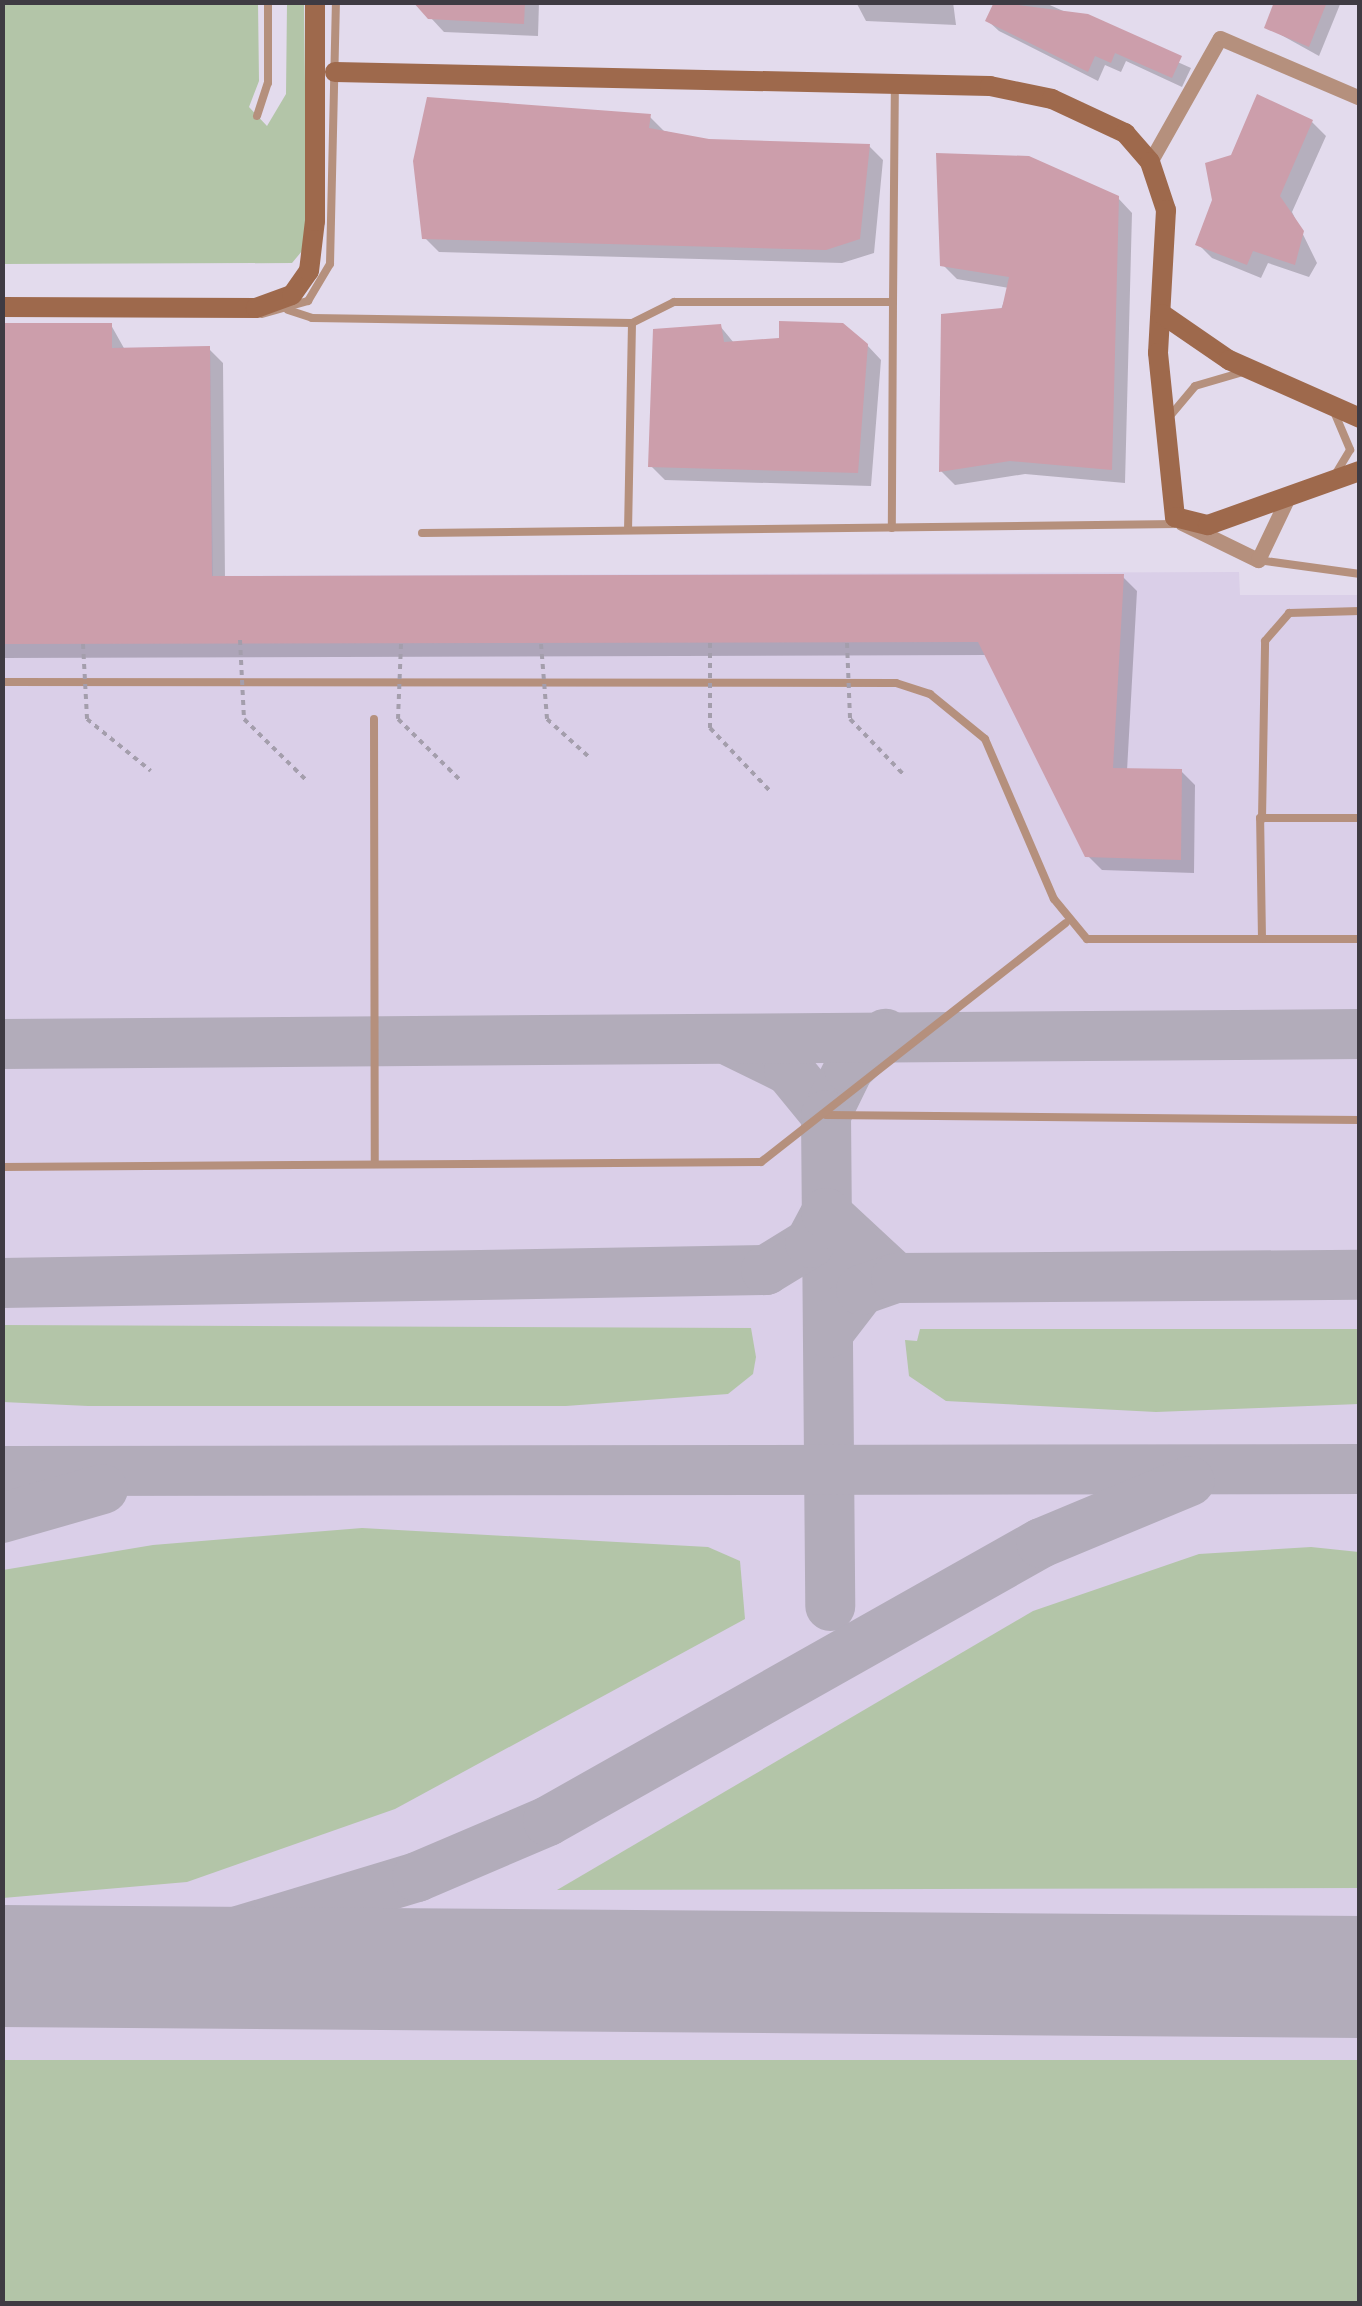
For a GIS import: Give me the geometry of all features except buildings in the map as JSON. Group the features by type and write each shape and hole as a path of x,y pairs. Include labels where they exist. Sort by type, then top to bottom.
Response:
{"main road":[{"path":"2,311 256,308 292,296 309,271 314,238 322,3"},
{"path":"334,72 990,86 1052,100 1125,133 1150,162 1166,210 1161,434 1170,509 1182,523 1208,525 1360,471"},
{"path":"1162,314 1253,370 1360,418"}],"street":[{"path":"1150,162 1220,38 1360,98"},
{"path":"1182,523 1258,560 1293,495"}],"lane":[{"path":"257,116 268,82 268,2"},
{"path":"288,310 319,290 330,264 334,72 322,3"},
{"path":"892,528 895,85"},
{"path":"2,311 288,310 312,318 632,322 674,302 893,302"},
{"path":"628,530 632,322"},
{"path":"1161,434 1195,386 1253,370"},
{"path":"1293,495 1345,463 1348,439 1331,406"},
{"path":"422,533 1182,523"},
{"path":"1258,560 1360,574"},
{"path":"1262,939 1265,641 1290,613 1360,611"},
{"path":"2,682 896,683 945,703 985,739 1066,923 1107,943 1360,939"},
{"path":"374,719 375,1164"},
{"path":"1262,818 1360,818"},
{"path":"2,1167 375,1164 731,1168 779,1153 1066,923"},
{"path":"826,1115 1360,1120"}],"path":[{"path":"240,640 244,719 306,780"},
{"path":"847,643 850,718 904,775"},
{"path":"83,644 87,719 151,771"},
{"path":"401,644 398,719 460,780"},
{"path":"540,644 546,719 589,757"},
{"path":"710,644 710,728 770,791"}],"shaded area":[{"path":"3,323 112,323 112,348 210,346 213,576 1239,572 1240,595 1359,595 1359,2303 3,2304"}],"green space":[{"path":"2,3 258,3 259,81 249,107 267,126 286,94 287,3 304,3 307,245 292,263 3,264"},
{"path":"3,1325 751,1328 756,1357 753,1374 728,1394 566,1406 88,1406 3,1402"},
{"path":"920,1329 1359,1329 1359,1404 1156,1412 946,1401 909,1376 905,1340 917,1341"},
{"path":"362,1528 708,1547 740,1561 745,1619 395,1809 187,1882 3,1898 3,1570 153,1545"},
{"path":"1311,1547 1359,1552 1359,1888 557,1890 1033,1611 1199,1554"},
{"path":"2,2060 1359,2060 1359,2303 2,2303"}],"taxiway":[{"path":"732,1042 789,1070 826,1115 849,1068 885,1034"},
{"path":"2,1044 1360,1034"},
{"path":"826,1115 830,1606"},
{"path":"2,1283 766,1270 810,1243 826,1213 896,1278"},
{"path":"828,1333 861,1290 896,1278 1360,1275"},
{"path":"2,1471 1360,1469"},
{"path":"2,1964 225,1935 417,1877 548,1821 1041,1543 1190,1481"},
{"path":"2,1518 103,1489"}],"runway":[{"path":"2,1966 1360,1977"}]}
